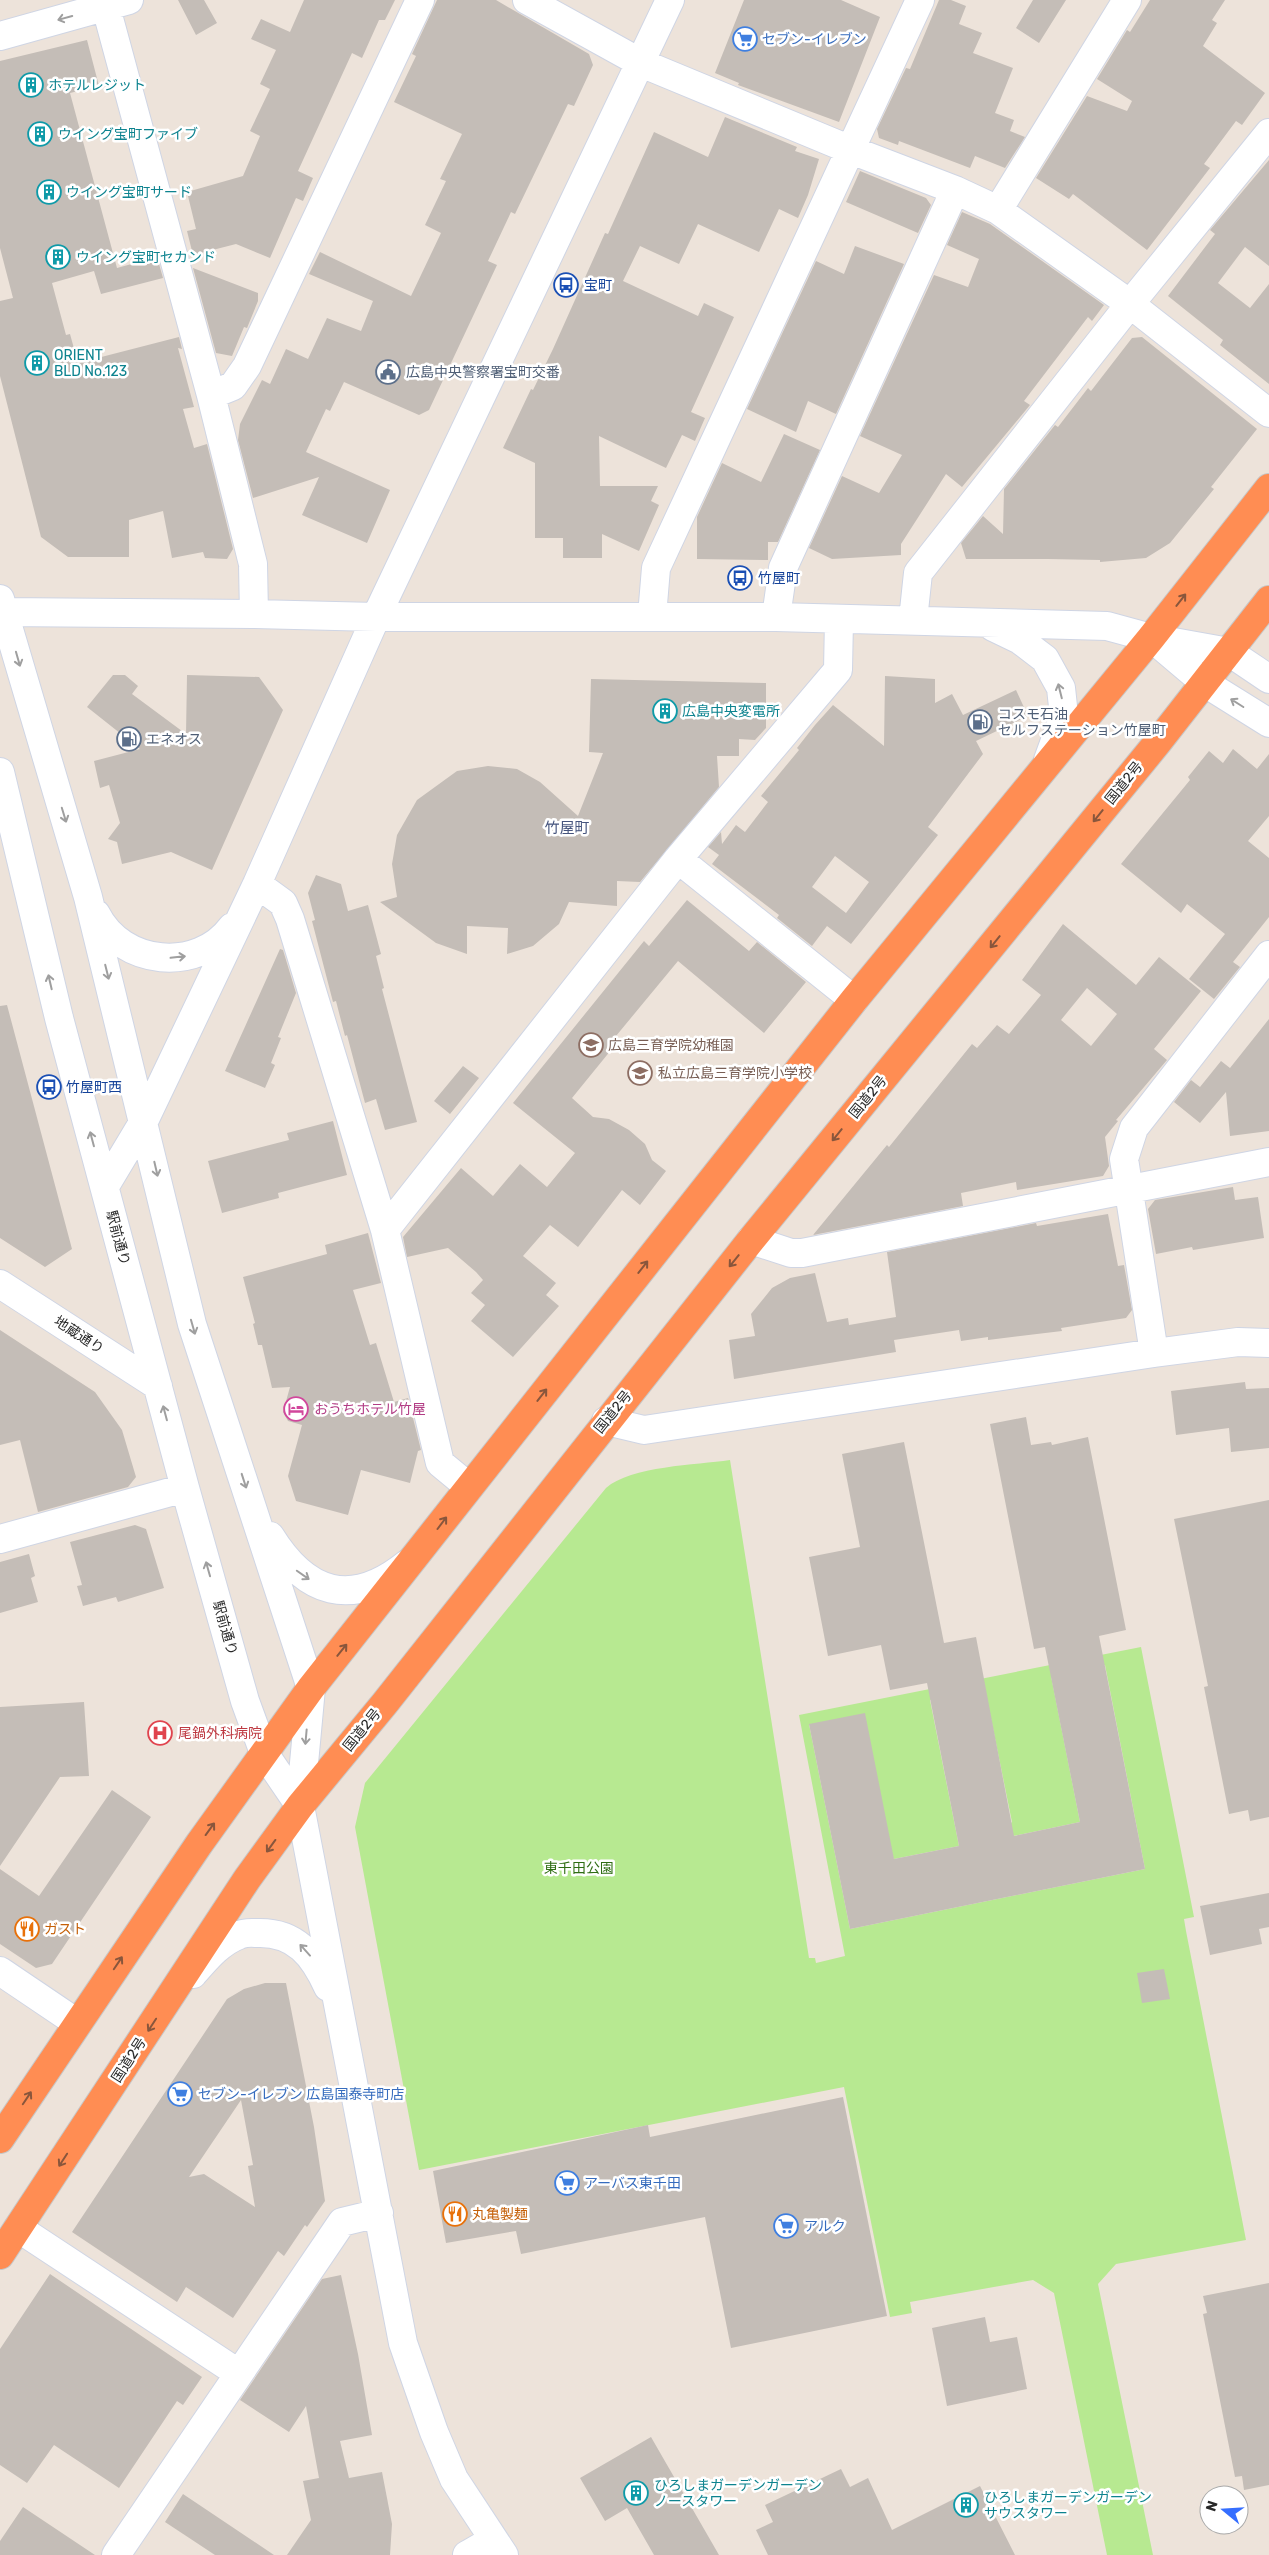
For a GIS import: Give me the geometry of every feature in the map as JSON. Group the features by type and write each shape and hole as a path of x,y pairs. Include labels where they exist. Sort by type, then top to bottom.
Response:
{"highway":[{"path":"0,2139 77,2023 311,1688 854,1000 1151,638 1269,488"},
{"name":"国道2号","path":"0,2255 168,2002 247,1879 300,1806 385,1703 606,1421 1205,683 1269,600"}],"street":[{"path":"211,395 233,386 247,366 420,0"},
{"path":"527,0 641,63 851,150 956,190 998,210 1130,304 1269,413"},
{"path":"105,1186 144,1121 244,912 376,617 670,0"},
{"path":"652,616 656,568 920,0"},
{"path":"998,210 1127,0"},
{"path":"0,36 113,3 253,564 254,614"},
{"path":"913,620 918,573 1130,304 1269,133"},
{"path":"776,617 783,568 956,190"},
{"path":"467,2555 498,2547 454,2479 434,2432 404,2343 300,1806 311,1688 192,1324 88,897 1,608 376,617 776,617 1107,626 1151,638 1229,652 1269,679"},
{"path":"384,1230 678,859 838,670 839,620"},
{"path":"985,624 1020,640 1045,659 1061,688 1064,716 1055,744 1043,770"},
{"path":"1151,638 1205,683 1269,724"},
{"name":"駅前通り","path":"0,772 59,1018 185,1488 245,1700 264,1753 300,1806"},
{"path":"678,859 854,1000"},
{"path":"257,884 283,903 290,919 384,1230 440,1463 469,1487"},
{"path":"88,897 103,927 128,949 160,959 194,956 223,939 244,912"},
{"path":"1154,1353 1124,1159 1134,1128 1267,962"},
{"path":"752,1240 791,1253 802,1253 1127,1188 1269,1162"},
{"name":"地蔵通り","path":"0,1284 158,1386"},
{"path":"606,1421 644,1430 1154,1353 1238,1342 1269,1343"},
{"path":"0,1539 185,1488"},
{"path":"254,1509 281,1554 301,1575 328,1589 360,1590 367,1588 388,1580 416,1557"},
{"path":"168,2002 216,1949 240,1934 272,1933 301,1944 320,1969 342,2024"},
{"path":"0,1971 77,2023"},
{"path":"116,2555 342,2222 379,2213"},
{"path":"18,2228 238,2373"}],"green space":[{"name":"東千田公園","path":"730,1460 809,1958 815,1958 816,1963 845,1956 799,1715 1141,1647 1194,1917 1184,1919 1186,1931 1246,2240 1116,2264 1098,2284 1153,2555 1107,2555 1054,2293 1033,2280 910,2302 912,2313 890,2317 844,2087 419,2170 355,1827 365,1783 606,1488 631,1475 647,1471","holes":["1105,1665 1145,1869 850,1929 809,1724 894,1859 959,1846 930,1700 985,1689 1012,1822 994,1840 1080,1822 1051,1676"]}],"building":[{"path":"178,0 204,0 217,23 196,35"},
{"path":"304,0 395,0 385,20 379,20 362,58 352,53 298,171 313,178 303,201 296,198 270,258 236,244 193,255 187,231 196,229 187,192 243,176 260,136 250,131 270,89 260,84 276,50 251,39 261,19 290,32"},
{"path":"437,0 496,0 589,54 593,65 574,106 568,104 515,214 511,212 488,261 497,265 429,410 419,415 344,382 330,411 326,409 306,452 390,490 367,543 302,515 319,477 253,498 238,440 240,424 262,380 270,384 286,349 308,359 327,318 361,331 373,301 309,274 320,252 411,296 441,233 425,225 446,181 440,179 462,134 394,102 416,56 412,54"},
{"path":"744,0 841,0 880,17 839,122 738,85 739,83 715,73"},
{"path":"939,0 951,0 966,6 959,24 982,33 973,53 1013,68 995,113 1014,120 1010,131 1025,137 1005,168 975,156 970,168 899,141 898,145 879,138 877,129 906,68 910,69"},
{"path":"1033,0 1066,0 1039,43 1016,28"},
{"path":"1150,0 1225,0 1212,20 1217,23 1203,46 1265,93 1242,125 1236,121 1204,164 1210,168 1147,250 1073,194 1069,199 1036,178 1087,96 1127,111 1132,101 1097,79 1127,30 1130,32"},
{"path":"87,40 99,86 70,93 117,268 157,257 163,278 101,294 94,271 52,283 66,335 70,334 78,363 179,337 182,349 178,348 194,407 183,409 194,448 207,444 233,549 227,559 205,558 203,552 172,558 163,511 129,520 129,557 68,557 41,537 0,376 0,301 13,298 0,248 0,61"},
{"path":"725,117 797,147 795,151 819,159 808,195 798,218 779,209 759,252 698,224 679,264 640,246 623,281 698,316 704,303 734,317 691,412 705,418 695,441 682,435 666,468 599,436 600,486 658,486 651,501 659,505 639,551 602,534 602,558 563,558 563,538 535,538 535,463 503,448 531,389 533,390 553,349 605,233 608,234 654,132 708,157"},
{"path":"1269,160 1269,266 1245,247 1218,283 1250,308 1269,284 1269,384 1220,345 1223,340 1168,296 1215,234 1210,230"},
{"path":"860,171 926,198 931,205 918,233 846,202"},
{"path":"962,212 990,224 1104,305 1092,321 1088,317 1024,401 1030,405 962,487 946,474 901,544 901,555 832,559 809,548 842,476 879,493 902,455 860,436 934,275 968,287 979,259 947,245"},
{"path":"855,246 904,264 836,414 808,401 796,432 747,409 816,261 844,274"},
{"path":"193,268 258,293 258,301 247,328 244,327 232,356 216,353"},
{"path":"1142,337 1257,429 1211,487 1214,489 1170,543 1146,558 1100,562 1100,560 966,559 961,543 983,516 1003,534 1004,489 1055,425 1058,427 1088,388 1091,391 1132,338"},
{"path":"784,434 820,450 778,542 768,542 768,560 697,559 697,517 722,463 761,482"},
{"path":"113,675 125,675 138,686 132,694 186,734 187,675 259,677 283,710 212,870 171,852 122,864 117,842 108,839 120,823 109,785 100,788 94,761 140,749 87,707"},
{"path":"885,676 935,679 935,703 952,694 963,715 1016,690 1028,716 976,741 983,754 928,827 938,835 851,944 827,926 812,946 777,918 779,915 712,864 719,855 708,847 721,832 722,844 736,825 745,832 768,802 761,796 799,750 797,748 815,725 833,705 884,746","holes":["835,856 869,882 846,913 812,887"]},
{"path":"591,679 766,683 766,728 755,740 739,739 739,756 717,756 719,787 640,882 617,881 617,906 569,902 559,924 533,946 507,954 508,928 467,926 467,954 436,943 380,902 397,897 392,864 397,835 417,800 457,771 488,766 517,769 540,782 578,816 603,753 589,752"},
{"path":"1233,749 1257,769 1269,754 1269,816 1248,841 1269,858 1269,917 1233,962 1240,967 1214,999 1189,979 1225,934 1187,904 1181,913 1121,864 1190,780 1188,777 1209,751 1223,763"},
{"path":"316,875 341,884 348,911 368,905 381,954 376,956 384,988 382,989 417,1122 385,1130 376,1099 365,1103 347,1035 345,1036 336,1001 333,1002 312,921 315,920 308,893"},
{"path":"687,900 749,951 757,942 806,982 764,1033 678,961 616,1036 620,1039 572,1098 593,1117 609,1119 629,1130 645,1144 652,1160 666,1171 640,1205 622,1190 578,1247 550,1225 523,1256 556,1283 546,1295 559,1306 513,1357 471,1321 485,1305 471,1293 483,1280 476,1272 448,1248 407,1257 403,1237 461,1168 493,1196 520,1164 547,1187 575,1153 513,1103 644,941 649,946"},
{"path":"1063,924 1136,985 1159,957 1201,991 1154,1049 1167,1060 1116,1120 1118,1121 1105,1137 1109,1166 1103,1176 1017,1190 1016,1182 961,1193 963,1206 813,1235 887,1145 889,1147 972,1044 977,1048 997,1025 1009,1034 1041,995 1022,980","holes":["1087,988 1117,1014 1091,1046 1061,1020"]},
{"path":"280,949 283,950 296,993 278,1037 281,1038 271,1063 275,1065 265,1088 225,1071"},
{"path":"7,1005 72,1249 45,1267 0,1238 0,1006"},
{"path":"1269,1019 1269,1131 1230,1136 1226,1092 1200,1123 1174,1102 1191,1080 1200,1087 1221,1061 1230,1068"},
{"path":"463,1066 479,1078 450,1114 434,1101"},
{"path":"333,1121 347,1175 278,1193 279,1198 222,1213 208,1161 289,1140 287,1133"},
{"path":"1233,1187 1235,1200 1258,1197 1264,1238 1193,1250 1192,1247 1156,1254 1148,1209 1155,1200"},
{"path":"1108,1214 1118,1266 1124,1265 1132,1310 1126,1318 1061,1328 1062,1331 988,1340 988,1337 961,1341 959,1330 894,1340 896,1352 734,1379 729,1340 755,1336 751,1314 772,1288 790,1278 815,1273 827,1322 848,1318 849,1325 896,1317 887,1252 1036,1223 1037,1226"},
{"path":"368,1233 381,1283 353,1290 370,1345 376,1343 394,1402 408,1398 421,1450 418,1451 410,1483 361,1470 348,1515 296,1501 288,1476 302,1425 288,1421 283,1412 290,1387 272,1388 262,1345 258,1345 253,1324 255,1323 243,1277 327,1254 325,1245"},
{"path":"0,1330 95,1392 122,1430 136,1477 128,1487 38,1512 20,1440 0,1445"},
{"path":"1245,1382 1246,1389 1269,1388 1269,1448 1231,1452 1229,1428 1176,1435 1171,1391"},
{"path":"1026,1417 1031,1445 1051,1442 1052,1445 1088,1437 1126,1630 1099,1636 1145,1869 850,1929 809,1724 865,1713 894,1859 959,1846 927,1683 890,1690 881,1645 828,1656 809,1557 860,1547 842,1454 904,1442 944,1643 976,1637 1014,1836 1080,1822 1045,1647 1034,1649 990,1424"},
{"path":"1269,1500 1269,1817 1250,1821 1248,1810 1229,1814 1204,1687 1208,1686 1174,1519"},
{"path":"135,1525 146,1529 164,1588 118,1602 116,1597 83,1606 77,1586 82,1585 70,1542"},
{"path":"29,1554 35,1576 31,1578 38,1602 0,1613 0,1562"},
{"path":"84,1702 89,1776 60,1777 0,1866 0,1707"},
{"path":"112,1790 151,1817 52,1964 36,1968 0,1944 0,1869 39,1896"},
{"path":"1269,1893 1269,1927 1259,1929 1262,1944 1210,1955 1200,1906"},
{"path":"1164,1969 1170,1999 1142,2003 1137,1973"},
{"path":"265,1983 286,1983 314,2127 325,2201 307,2227 305,2225 284,2256 278,2251 233,2318 186,2287 177,2302 72,2232 227,1999 244,1989","holes":["241,2100 253,2165 248,2166 255,2207 204,2174 189,2177"]},
{"path":"843,2097 887,2316 731,2348 705,2217 521,2254 516,2231 446,2243 433,2171 648,2125 650,2137"},
{"path":"50,2274 202,2377 183,2405 177,2401 119,2488 54,2445 27,2483 0,2465 0,2349"},
{"path":"341,2275 358,2354 372,2435 340,2441 349,2478 382,2472 392,2524 390,2555 287,2555 311,2520 303,2481 319,2478 306,2406 289,2432 240,2400 322,2279"},
{"path":"1269,2283 1269,2485 1249,2489 1249,2485 1243,2485 1242,2476 1235,2477 1203,2314 1207,2313 1203,2296"},
{"path":"985,2317 990,2342 1017,2337 1027,2389 947,2406 932,2328"},
{"name":"ひろしまガーデンガーデン ノースタワー","path":"651,2437 719,2555 654,2555 627,2508 605,2521 580,2478"},
{"path":"841,2469 850,2487 868,2478 892,2530 980,2486 1015,2555 768,2555 756,2530 773,2522 765,2505"},
{"path":"183,2494 274,2555 215,2555 165,2522"},
{"path":"23,2507 95,2555 0,2555 0,2541"}],"place":[{"name":"セブン-イレブン","path":"745,39"},
{"name":"ホテルレジット","path":"31,85"},
{"name":"ウイング宝町ファイブ","path":"40,134"},
{"name":"ウイング宝町サード","path":"49,192"},
{"name":"ウイング宝町セカンド","path":"58,257"},
{"name":"宝町","path":"566,285"},
{"name":"ORIENT BLD No.123","path":"37,363"},
{"name":"広島中央警察署宝町交番","path":"388,372"},
{"name":"竹屋町","path":"740,578"},
{"name":"広島中央変電所","path":"665,711"},
{"name":"コスモ石油 セルフステーション竹屋町","path":"980,722"},
{"name":"エネオス","path":"129,739"},
{"name":"広島三育学院幼稚園","path":"591,1045"},
{"name":"私立広島三育学院小学校","path":"640,1073"},
{"name":"竹屋町西","path":"49,1087"},
{"name":"おうちホテル竹屋","path":"296,1409"},
{"name":"尾鍋外科病院","path":"160,1733"},
{"name":"ガスト","path":"27,1929"},
{"name":"セブン-イレブン 広島国泰寺町店","path":"180,2094"},
{"name":"アーバス東千田","path":"567,2183"},
{"name":"丸亀製麺","path":"455,2214"},
{"name":"アルク","path":"786,2226"},
{"name":"ひろしまガーデンガーデン ノースタワー","path":"636,2493"},
{"name":"ひろしまガーデンガーデン サウスタワー","path":"966,2505"}],"district":[{"name":"竹屋町","path":"567,828"}]}
